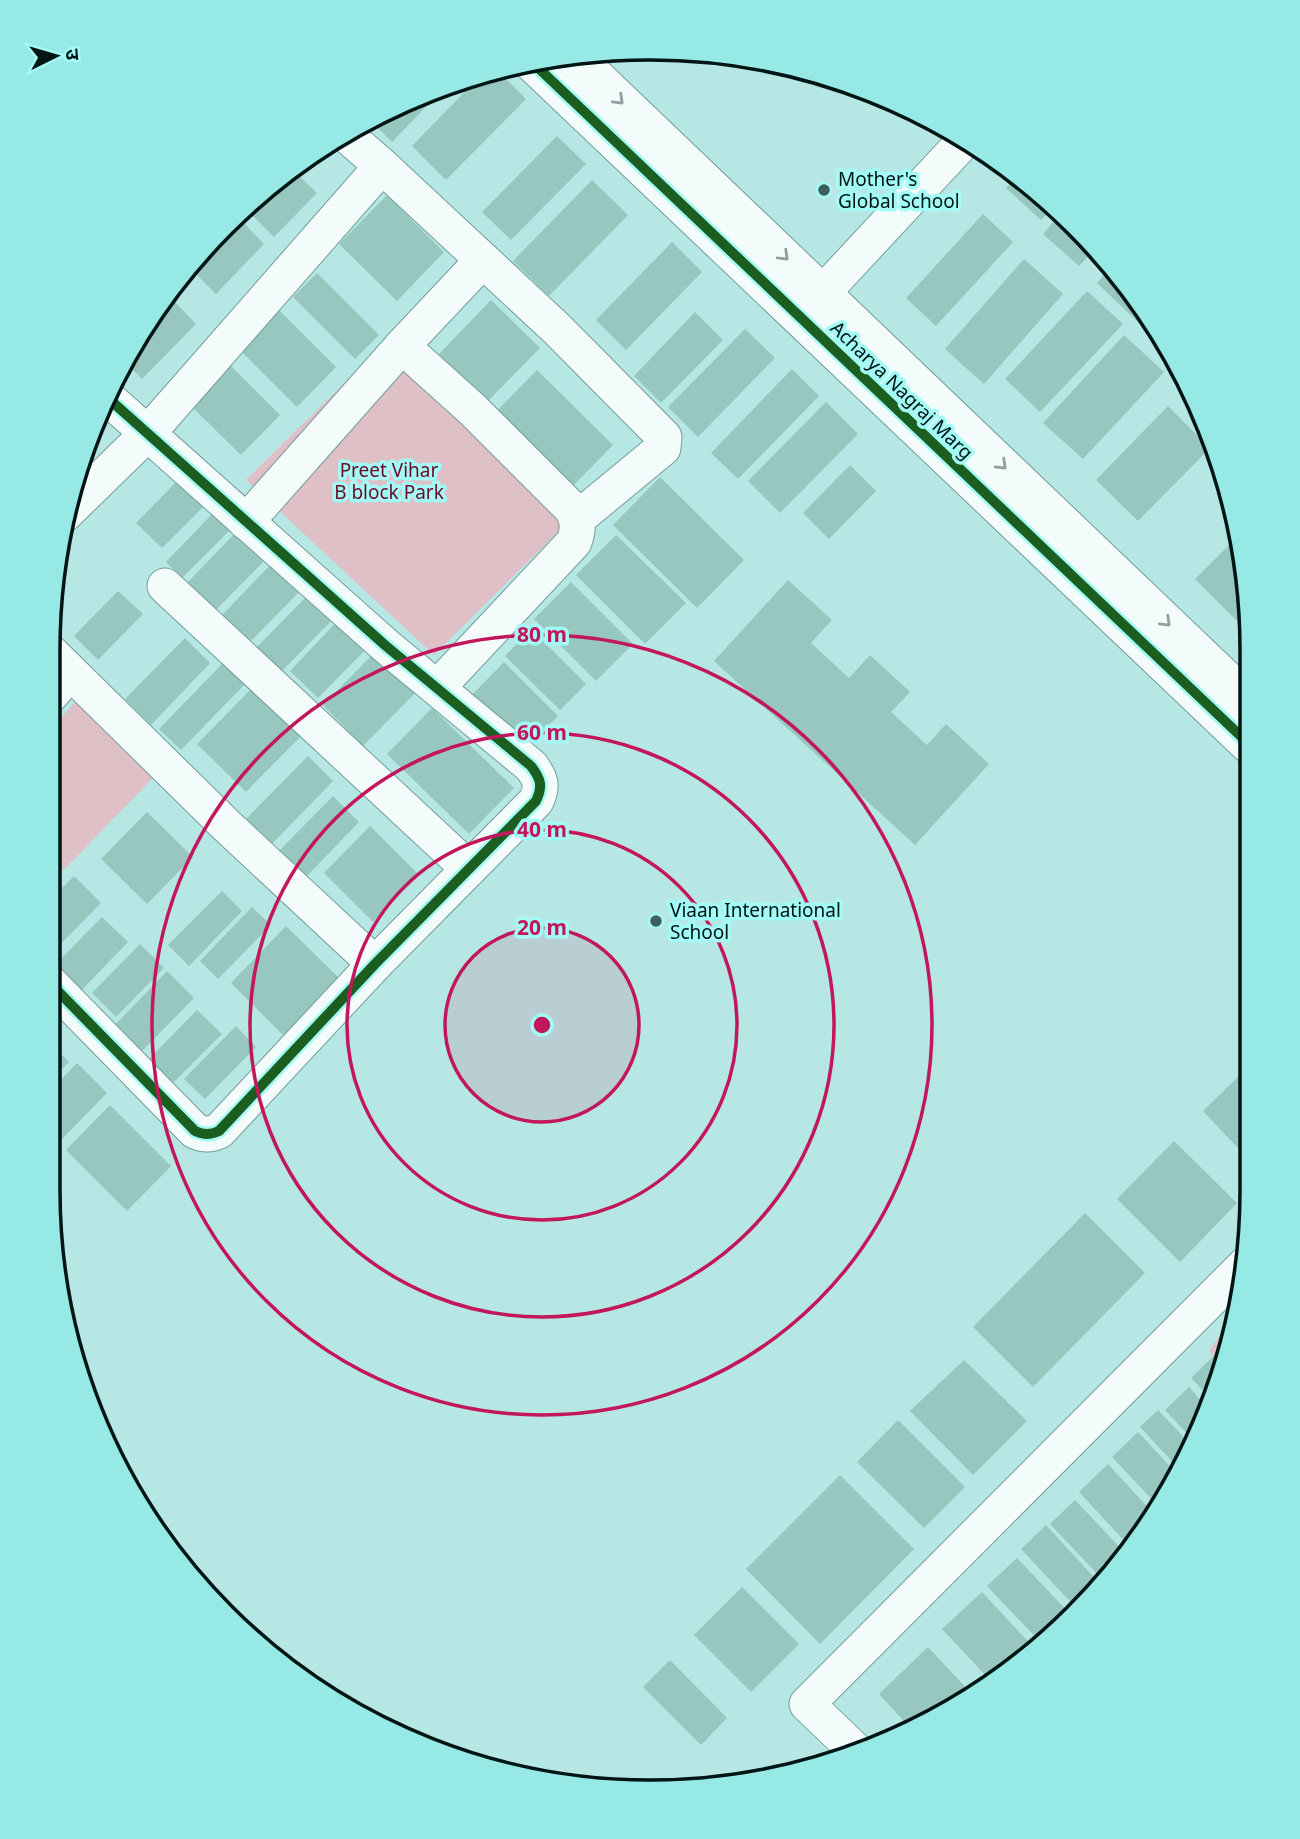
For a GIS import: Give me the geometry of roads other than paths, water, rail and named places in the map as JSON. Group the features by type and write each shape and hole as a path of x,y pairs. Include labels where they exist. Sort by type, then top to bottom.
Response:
{"street":[{"name":"Acharya Nagraj Marg","path":"581,64 811,305 1240,735"},
{"name":"Acharya Nagraj Marg","path":"541,70 811,305 1240,694"},
{"path":"353,140 557,329 664,437 663,448 577,519"},
{"path":"811,305 958,147"},
{"path":"79,500 148,433 382,166"},
{"path":"246,522 402,346 483,260"},
{"path":"402,346 473,410 572,509 577,519 578,531 574,542 438,688"},
{"path":"60,993 195,1131 212,1135 219,1131 375,964 536,801 542,788 540,778 531,766 386,646 114,403"},
{"path":"165,586 469,869"},
{"path":"60,662 227,826 375,964"},
{"path":"849,1745 807,1704 1233,1277"}],"place":[{"name":"Mother's Global School","path":"824,190"},
{"name":"Viaan International School","path":"656,921"}],"park label":[{"name":"Preet Vihar B block Park","path":"389,481"}]}
